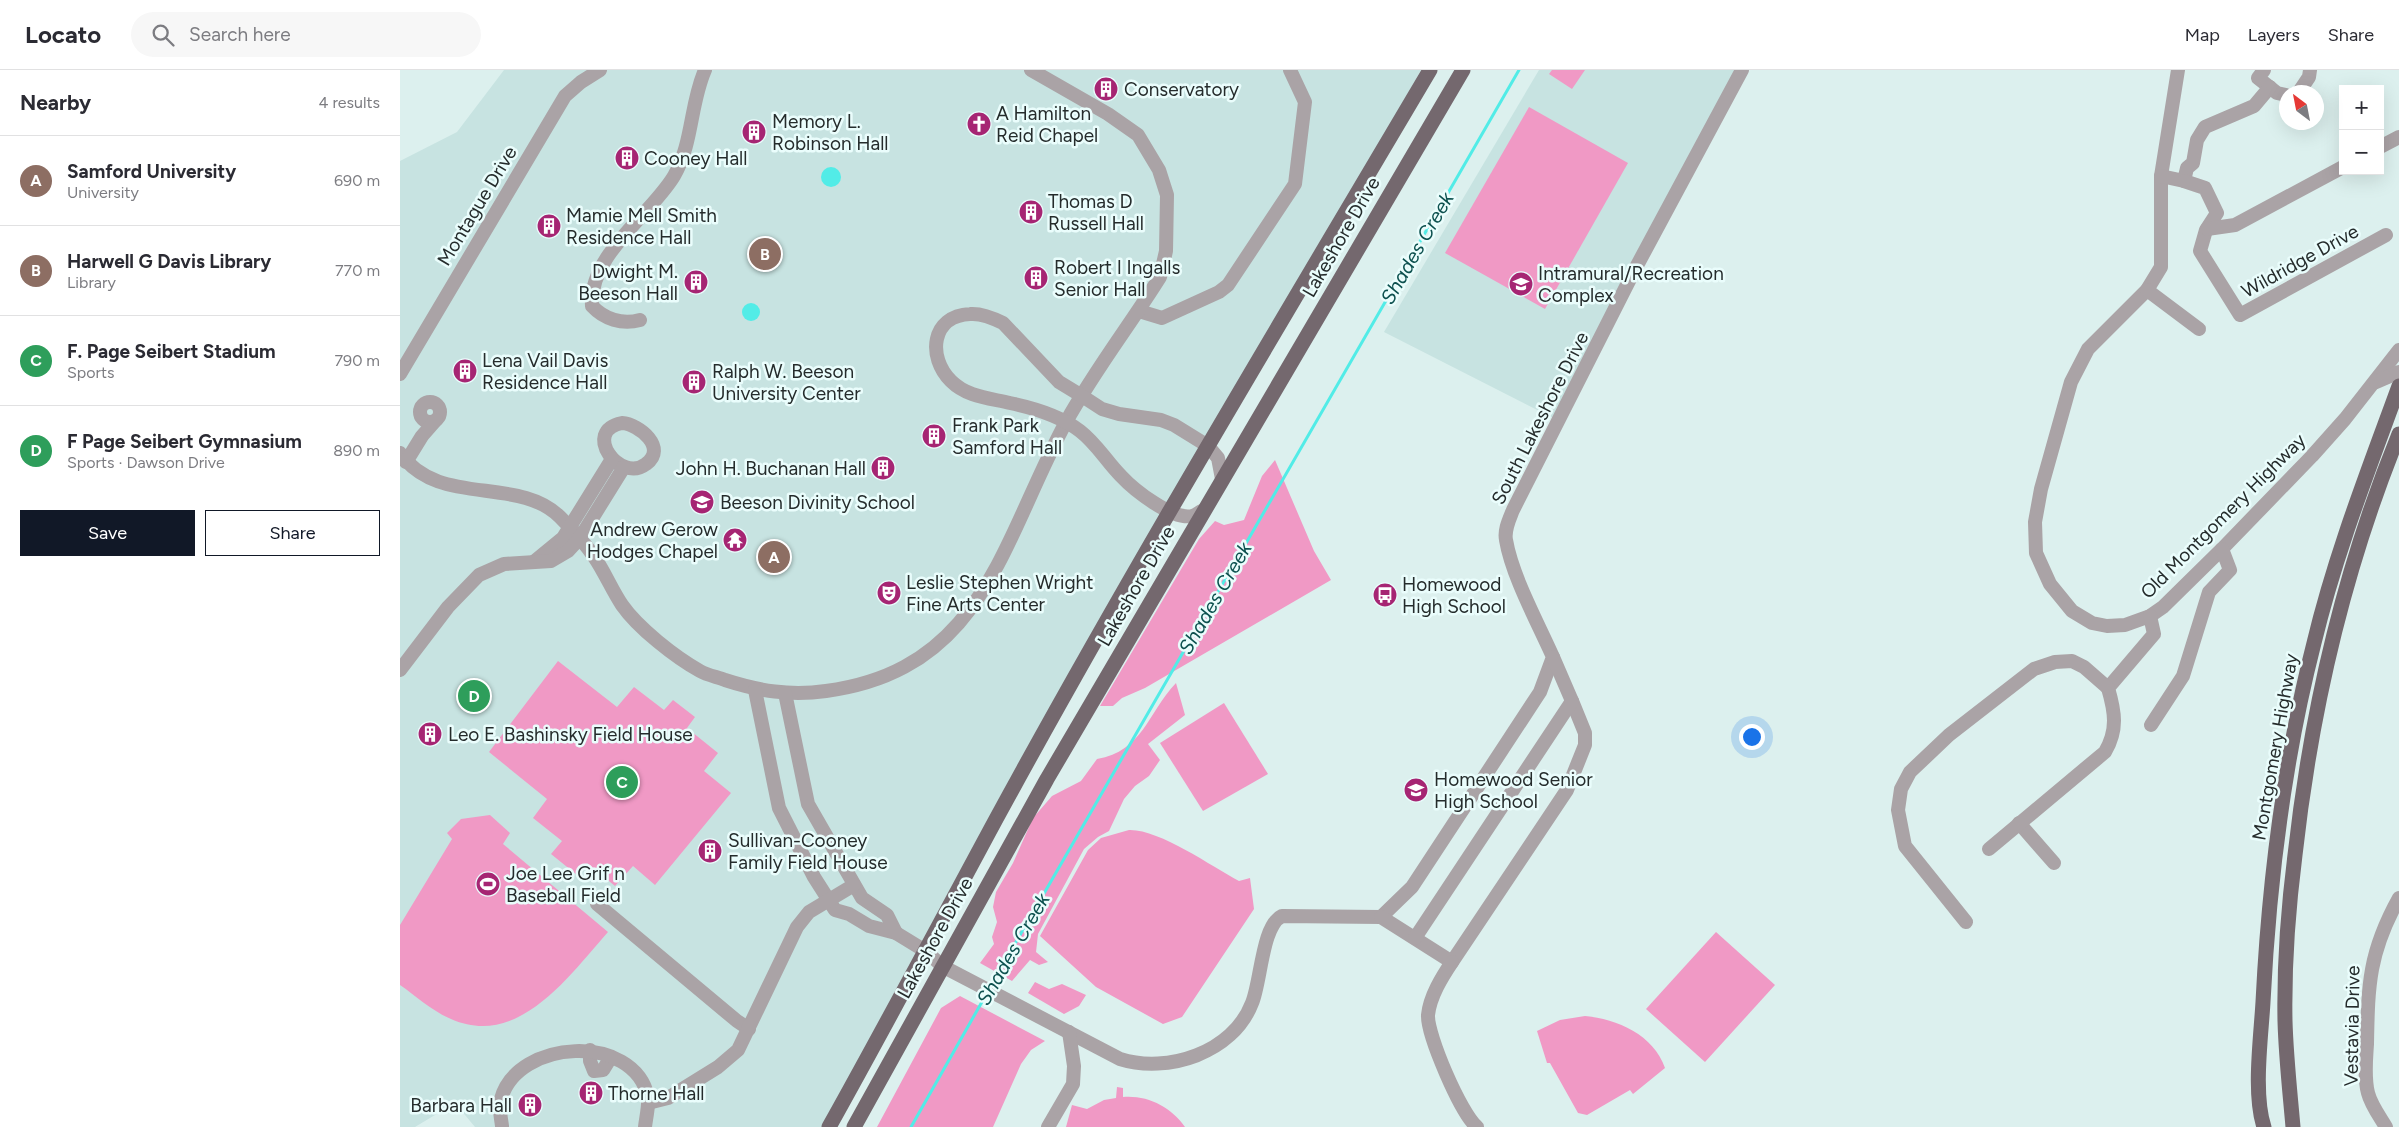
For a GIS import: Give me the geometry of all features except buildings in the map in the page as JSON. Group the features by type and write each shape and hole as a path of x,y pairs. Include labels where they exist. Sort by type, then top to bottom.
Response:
{"main road":[{"name":"Lakeshore Drive","path":"829,1127 926,952 996,820 1208,446 1430,70"},
{"name":"Lakeshore Drive","path":"854,1127 1047,778 1462,70"},
{"name":"Montgomery Highway","path":"2261,1124 2260,1076 2266,934 2288,767 2319,624 2350,520 2399,386"},
{"name":"Montgomery Highway","path":"2293,1127 2285,1021 2287,928 2302,789 2322,682 2353,563 2399,434"}],"street":[{"name":"Montague Drive","path":"400,374 566,96 581,82 600,70"},
{"path":"640,320 631,323 602,317 592,306 591,293 605,261 631,226 667,186 680,164 688,140 700,80 705,70"},
{"path":"422,436 422,406 427,402 434,403 440,410 436,420 422,436 403,457 432,481 528,500 558,514 580,538 596,560 623,607 644,631 701,672 755,690 801,695 854,688 900,670 917,660 956,628 983,594 1066,422 1140,311 1160,277 1166,251 1167,194 1159,170 1138,136 1108,114 1031,70"},
{"name":"South Lakeshore Drive","path":"1477,1127 1468,1119 1461,1108 1435,1044 1428,1018 1430,1006 1436,990 1452,962 1567,790 1585,745 1585,733 1517,574 1506,539 1507,526 1513,510 1633,273 1742,70"},
{"name":"Old Montgomery Highway","path":"2178,70 2162,176 2161,267 2147,290 2088,349 2071,382 2041,489 2035,522 2036,553 2050,584 2072,611 2092,623 2107,626 2125,625 2150,616 2163,607 2222,549 2312,456 2399,350"},
{"path":"2264,70 2258,78 2279,93"},
{"path":"2304,85 2309,77 2310,70"},
{"path":"1140,311 1162,318 1219,292 1236,275 1295,184 1305,102 1290,71"},
{"path":"2162,176 2184,181 2187,168 2193,164 2197,140 2204,127 2254,106 2270,87"},
{"path":"2384,145 2399,137"},
{"path":"2207,229 2235,226 2339,170"},
{"name":"Wildridge Drive","path":"2184,181 2205,188 2217,213 2207,229 2200,251 2240,315 2386,235"},
{"path":"2147,290 2199,329"},
{"path":"1202,511 1193,516 1171,512 1131,486 1094,443 1066,422 1033,409 970,394 956,386 944,373 936,359 935,345 942,328 959,316 968,314 976,314 1003,322 1059,382 1102,409 1119,414 1161,420 1174,425 1208,446 1218,458 1222,479"},
{"name":"Old Montgomery Highway","path":"2370,387 2384,377 2399,372"},
{"path":"622,423 640,428 651,442 654,452 652,457 641,467 624,467 612,458 604,445 607,430 622,423"},
{"path":"535,561 553,547 570,527 612,458"},
{"path":"400,670 448,606 479,575 504,564 551,561 568,551 580,538 624,467"},
{"path":"2151,725 2183,676 2209,592 2230,570 2222,549"},
{"path":"2108,688 2154,634 2150,616"},
{"path":"1381,916 1412,887 1540,692 1553,657"},
{"path":"1966,922 1905,846 1898,810 1901,789 1910,772 1949,735 2034,668 2055,662 2072,661 2084,667 2108,688 2115,712 2111,742 2105,752 1989,849"},
{"path":"755,690 779,808 835,910 849,914 869,926 896,933 926,952 942,966 1114,1056 1134,1063 1148,1064 1185,1060 1203,1053 1219,1043 1237,1026 1252,1005 1259,982 1269,928 1275,919 1282,916 1381,916 1452,962"},
{"path":"785,693 806,799 862,898 887,915 896,933"},
{"path":"1415,938 1572,701"},
{"path":"2019,823 2054,863"},
{"path":"648,1103 668,1098 718,1067 738,1050 797,927 809,912 854,884"},
{"path":"849,914 862,898"},
{"name":"Vestavia Drive","path":"2386,1127 2368,1094 2368,986 2373,957 2383,929 2399,898"},
{"path":"597,904 749,1029"},
{"path":"1048,1127 1073,1084 1074,1066 1064,1030"},
{"path":"502,1126 501,1099 510,1082 525,1066 544,1056 590,1050 625,1064 637,1075 644,1086 648,1103 645,1127"}],"shaded area":[{"path":"504,70 1421,70 829,1127 475,1127 455,1103 415,1127 400,1127 400,161 457,132"},
{"name":"Intramural/Recreation Complex","path":"1539,70 1743,70 1559,421 1384,332"},
{"path":"1552,70 1585,70 1572,89 1549,74"},
{"path":"1529,107 1628,163 1545,309 1445,253"},
{"path":"1275,460 1314,551 1331,580 1145,688 1122,698 1113,706 1100,706 1199,539 1215,521 1224,525 1244,520 1262,476"},
{"path":"558,661 617,707 634,687 664,710 673,700 695,717 687,728 718,753 704,771 731,793 655,885 633,866 615,886 587,863 577,875 551,854 562,841 533,818 547,799 489,752"},
{"path":"1176,683 1185,715 1148,744 1160,760 1149,776 1135,786 1124,799 1109,831 1098,837 1084,849 1038,934 1036,952 1048,962 1039,965 1030,960 1012,981 980,963 994,944 992,937 997,922 993,907 996,892 1013,863 1033,818 1052,796 1081,781 1097,759 1112,755 1135,740"},
{"path":"1224,703 1268,774 1203,811 1160,743"},
{"name":"Joe Lee Grif n Baseball Field","path":"490,815 510,833 503,844 608,932 559,987 540,1003 520,1016 498,1024 475,1026 444,1016 400,985 400,925 452,839 447,833 461,819"},
{"path":"1129,830 1155,835 1239,881 1250,878 1254,909 1182,1017 1163,1024 1096,987 1040,936 1088,850 1101,838"},
{"path":"1716,932 1775,985 1705,1062 1646,1009"},
{"path":"1035,982 1049,989 1062,984 1086,995 1079,1006 1064,1014 1028,993"},
{"path":"960,996 1045,1041 1031,1050 1021,1064 993,1127 877,1127 941,1008"},
{"path":"1585,1016 1609,1021 1633,1031 1652,1046 1660,1056 1665,1068 1633,1094 1630,1090 1587,1115 1578,1113 1550,1063 1547,1063 1537,1031 1560,1020"},
{"path":"1117,1087 1123,1088 1123,1097 1150,1100 1166,1108 1185,1127 1066,1127 1072,1105 1087,1109 1104,1100 1116,1098"}],"water":[{"path":"831,167 838,170 841,177 838,184 831,187 824,184 821,177 824,170"},
{"path":"747,303 755,303 760,308 758,319 747,321 742,316 742,308"}],"waterway":[{"name":"Shades Creek","path":"990,987 1519,70"},
{"name":"Shades Creek","path":"911,1127 987,993"}],"place":[{"name":"Conservatory","path":"1106,89"},
{"name":"A Hamilton Reid Chapel","path":"979,124"},
{"name":"Memory L. Robinson Hall","path":"754,132"},
{"name":"Cooney Hall","path":"627,158"},
{"name":"Thomas D Russell Hall","path":"1031,212"},
{"name":"Mamie Mell Smith Residence Hall","path":"549,226"},
{"name":"Harwell G Davis Library","path":"765,254"},
{"name":"Robert I Ingalls Senior Hall","path":"1036,278"},
{"name":"Dwight M. Beeson Hall","path":"696,282"},
{"name":"Intramural/Recreation Complex","path":"1521,284"},
{"name":"Lena Vail Davis Residence Hall","path":"465,371"},
{"name":"Ralph W. Beeson University Center","path":"694,382"},
{"name":"Frank Park Samford Hall","path":"934,436"},
{"name":"John H. Buchanan Hall","path":"883,468"},
{"name":"Beeson Divinity School","path":"702,502"},
{"name":"Andrew Gerow Hodges Chapel","path":"735,540"},
{"name":"Samford University","path":"774,557"},
{"name":"Leslie Stephen Wright Fine Arts Center","path":"889,593"},
{"name":"Homewood High School","path":"1385,595"},
{"name":"F Page Seibert Gymnasium","path":"474,696"},
{"name":"Leo E. Bashinsky Field House","path":"430,734"},
{"name":"F. Page Seibert Stadium","path":"622,782"},
{"name":"Homewood Senior High School","path":"1416,790"},
{"name":"Sullivan-Cooney Family Field House","path":"710,851"},
{"name":"Joe Lee Grif n Baseball Field","path":"488,884"},
{"name":"Thorne Hall","path":"591,1093"},
{"name":"Barbara Hall","path":"530,1105"}]}
